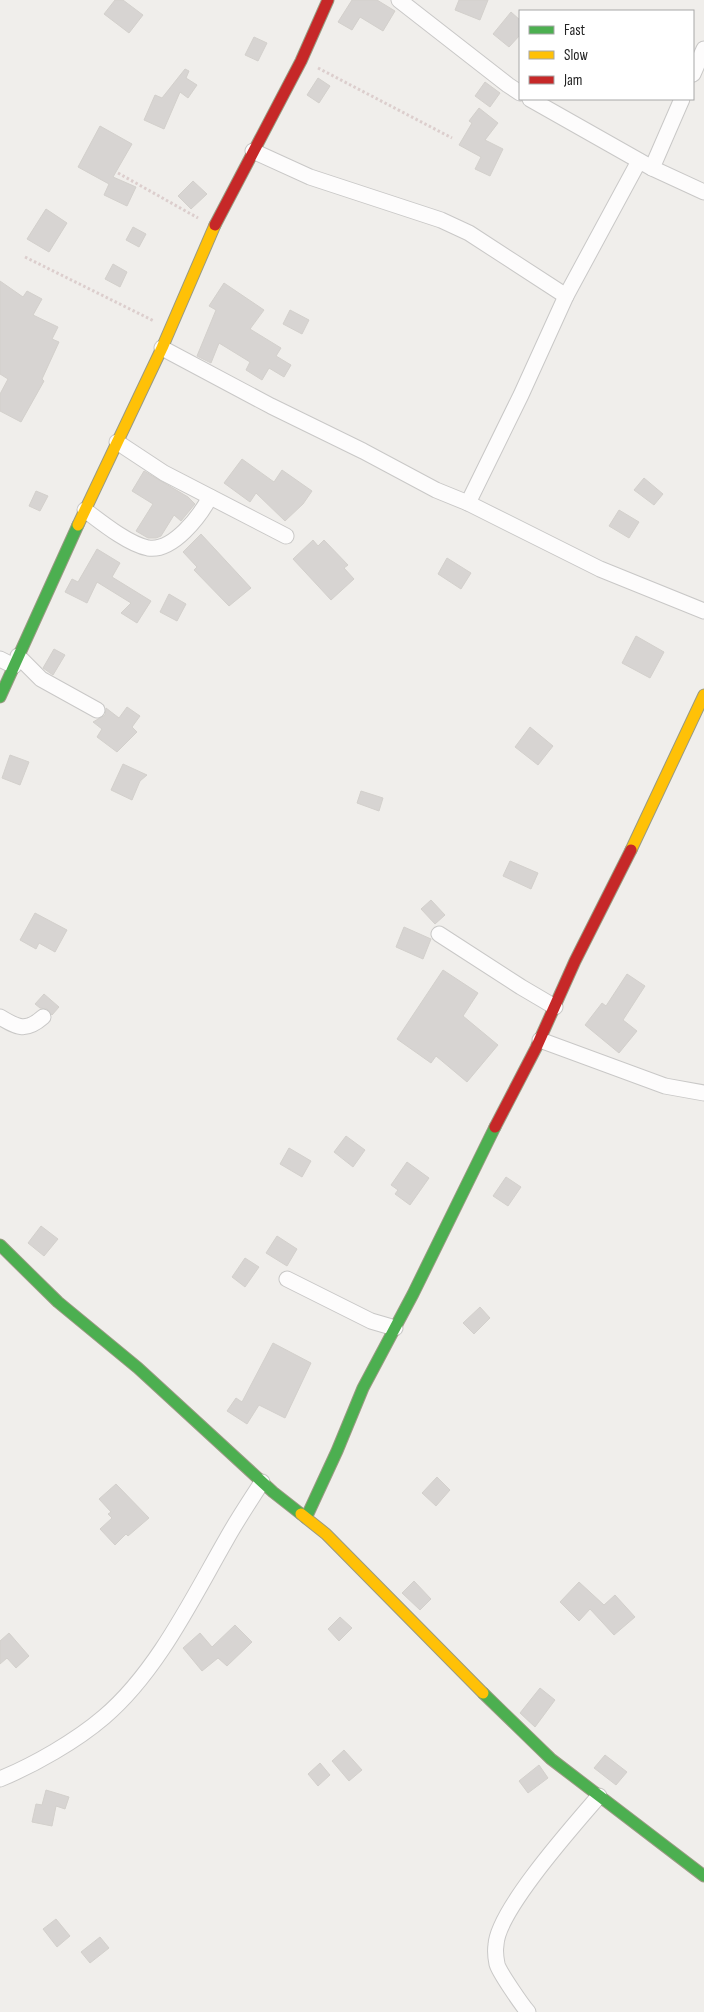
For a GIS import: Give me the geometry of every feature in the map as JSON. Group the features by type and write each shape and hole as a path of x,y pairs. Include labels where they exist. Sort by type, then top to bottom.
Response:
{"street":[{"path":"0,697 85,510 162,348 213,228 301,61 328,0"},
{"path":"399,0 519,92"},
{"path":"694,72 704,49"},
{"path":"532,100 645,164 704,192"},
{"path":"468,503 566,296 681,100"},
{"path":"253,151 310,177 441,220 469,233 566,296"},
{"path":"162,348 436,490 468,503 600,569 704,611"},
{"path":"117,442 164,473 286,536"},
{"path":"85,510 129,540 148,548 160,547 188,528 202,514 210,497"},
{"path":"0,659 16,661 41,679 97,710"},
{"path":"306,1518 363,1388 413,1294 492,1132 540,1040 575,961 655,802 704,695"},
{"path":"439,934 521,988 555,1007"},
{"path":"0,1018 16,1026 26,1027 37,1023 43,1017"},
{"path":"540,1040 657,1083 704,1093"},
{"path":"0,1245 58,1302 138,1368 262,1482 326,1534 369,1580 418,1626 505,1716 551,1759 704,1876"},
{"path":"287,1279 371,1321 395,1328"},
{"path":"0,1779 25,1769 69,1742 104,1717 132,1688 168,1641 202,1585 226,1539 262,1482"},
{"path":"528,2012 497,1966 496,1944 503,1921 515,1901 576,1822 599,1796"}],"path":[{"path":"301,61 452,138"},
{"path":"118,173 213,228"},
{"path":"25,257 170,329"}],"building":[{"path":"115,0 123,0 143,15 129,33 104,14"},
{"path":"352,0 377,0 395,11 383,31 360,17 352,30 338,22"},
{"path":"459,0 488,0 480,20 455,10"},
{"path":"511,12 519,19 519,36 509,47 493,34"},
{"path":"254,37 267,43 258,61 245,55"},
{"path":"185,69 189,71 186,78 197,85 188,98 180,92 164,129 144,120 155,95 162,98"},
{"path":"318,78 330,86 319,103 307,95"},
{"path":"485,82 500,93 490,107 475,96"},
{"path":"479,108 498,123 485,140 503,149 490,176 475,169 481,157 459,145 472,123 469,121"},
{"path":"100,126 132,144 113,177 136,187 127,206 104,195 109,184 78,167"},
{"path":"193,181 207,194 191,209 178,196"},
{"path":"46,209 67,223 49,252 27,239"},
{"path":"133,227 146,234 139,247 126,240"},
{"path":"113,264 127,272 120,287 105,279"},
{"path":"0,281 23,297 27,291 42,299 33,315 58,327 52,339 59,342 42,379 44,381 21,422 0,411 0,394 8,379 0,374"},
{"path":"224,283 264,310 250,329 281,348 276,356 291,365 284,377 269,368 262,380 246,370 250,362 219,343 211,363 197,356 216,310 209,306"},
{"path":"290,310 309,320 302,334 283,324"},
{"path":"242,459 274,482 282,470 312,491 303,504 285,521 256,493 250,502 224,483"},
{"path":"144,471 188,497 195,504 181,521 174,515 161,536 156,538 148,538 136,531 153,504 132,491"},
{"path":"644,478 663,494 654,505 634,490"},
{"path":"36,491 48,496 40,511 29,506"},
{"path":"619,510 639,522 629,538 609,526"},
{"path":"201,534 251,588 229,606 194,570 197,567 183,552"},
{"path":"313,540 318,546 324,540 348,565 344,568 354,579 331,600 293,559"},
{"path":"97,549 120,563 112,577 151,601 137,623 121,613 131,603 97,582 87,603 65,592 72,579 78,582"},
{"path":"447,558 471,573 461,589 438,574"},
{"path":"169,594 186,604 177,621 160,612"},
{"path":"636,636 664,652 650,678 622,663"},
{"path":"54,649 65,655 53,675 43,668"},
{"path":"127,707 140,716 132,727 137,732 117,752 97,737 102,729 93,722 105,715 106,708 119,718"},
{"path":"530,727 553,746 538,765 515,747"},
{"path":"10,755 29,762 20,785 2,778"},
{"path":"123,764 147,775 140,781 132,800 111,790"},
{"path":"361,791 383,798 379,811 357,803"},
{"path":"510,861 538,873 531,889 503,876"},
{"path":"431,900 445,915 435,924 421,909"},
{"path":"35,913 67,930 55,952 39,943 36,949 20,940"},
{"path":"404,927 431,939 423,959 396,947"},
{"path":"443,970 478,993 463,1016 498,1045 467,1082 436,1056 431,1063 397,1039"},
{"path":"627,974 645,986 623,1020 637,1031 619,1053 585,1025 602,1003 606,1006"},
{"path":"44,994 59,1007 52,1015 47,1009 40,1008 35,1004"},
{"path":"346,1136 365,1150 353,1167 334,1152"},
{"path":"289,1148 311,1161 302,1177 280,1164"},
{"path":"407,1162 429,1178 410,1205 395,1194 398,1190 391,1185"},
{"path":"506,1177 521,1187 508,1206 493,1196"},
{"path":"41,1226 58,1239 44,1256 28,1243"},
{"path":"277,1236 297,1249 287,1266 266,1253"},
{"path":"245,1258 259,1267 245,1287 232,1277"},
{"path":"480,1307 490,1318 474,1334 463,1323"},
{"path":"273,1343 311,1363 285,1418 259,1405 247,1424 227,1411 236,1398 242,1402"},
{"path":"437,1477 450,1490 436,1506 422,1493"},
{"path":"116,1484 149,1518 128,1536 126,1534 115,1545 100,1529 112,1518 108,1514 111,1512 99,1499"},
{"path":"414,1581 431,1599 420,1610 402,1593"},
{"path":"579,1582 604,1605 615,1595 635,1617 614,1635 590,1609 579,1621 560,1602"},
{"path":"340,1617 352,1628 339,1641 328,1629"},
{"path":"235,1625 252,1642 227,1666 218,1658 202,1671 183,1648 200,1633 212,1647"},
{"path":"9,1633 29,1656 16,1668 7,1658 0,1664 0,1641"},
{"path":"540,1688 555,1700 535,1727 520,1713"},
{"path":"344,1750 362,1770 349,1781 332,1761"},
{"path":"605,1755 627,1772 616,1785 594,1768"},
{"path":"320,1763 330,1775 318,1786 308,1774"},
{"path":"539,1765 548,1778 528,1793 519,1781"},
{"path":"46,1790 69,1797 65,1809 56,1806 52,1826 32,1822 36,1804 42,1805"},
{"path":"56,1919 70,1936 57,1947 43,1929"},
{"path":"100,1937 109,1948 90,1963 81,1952"}],"traffic: fast":[{"path":"0,697 78,525"},
{"path":"306,1518 363,1388 413,1294 495,1127"},
{"path":"0,1245 58,1302 138,1368 273,1492 301,1514"},
{"path":"483,1693 551,1759 704,1876"}],"traffic: slow":[{"path":"78,525 162,348 215,225"},
{"path":"631,850 704,695"},
{"path":"301,1514 326,1534 483,1693"}],"traffic: jam":[{"path":"215,225 301,61 328,0"},
{"path":"495,1127 536,1048 575,961 631,850"}]}
